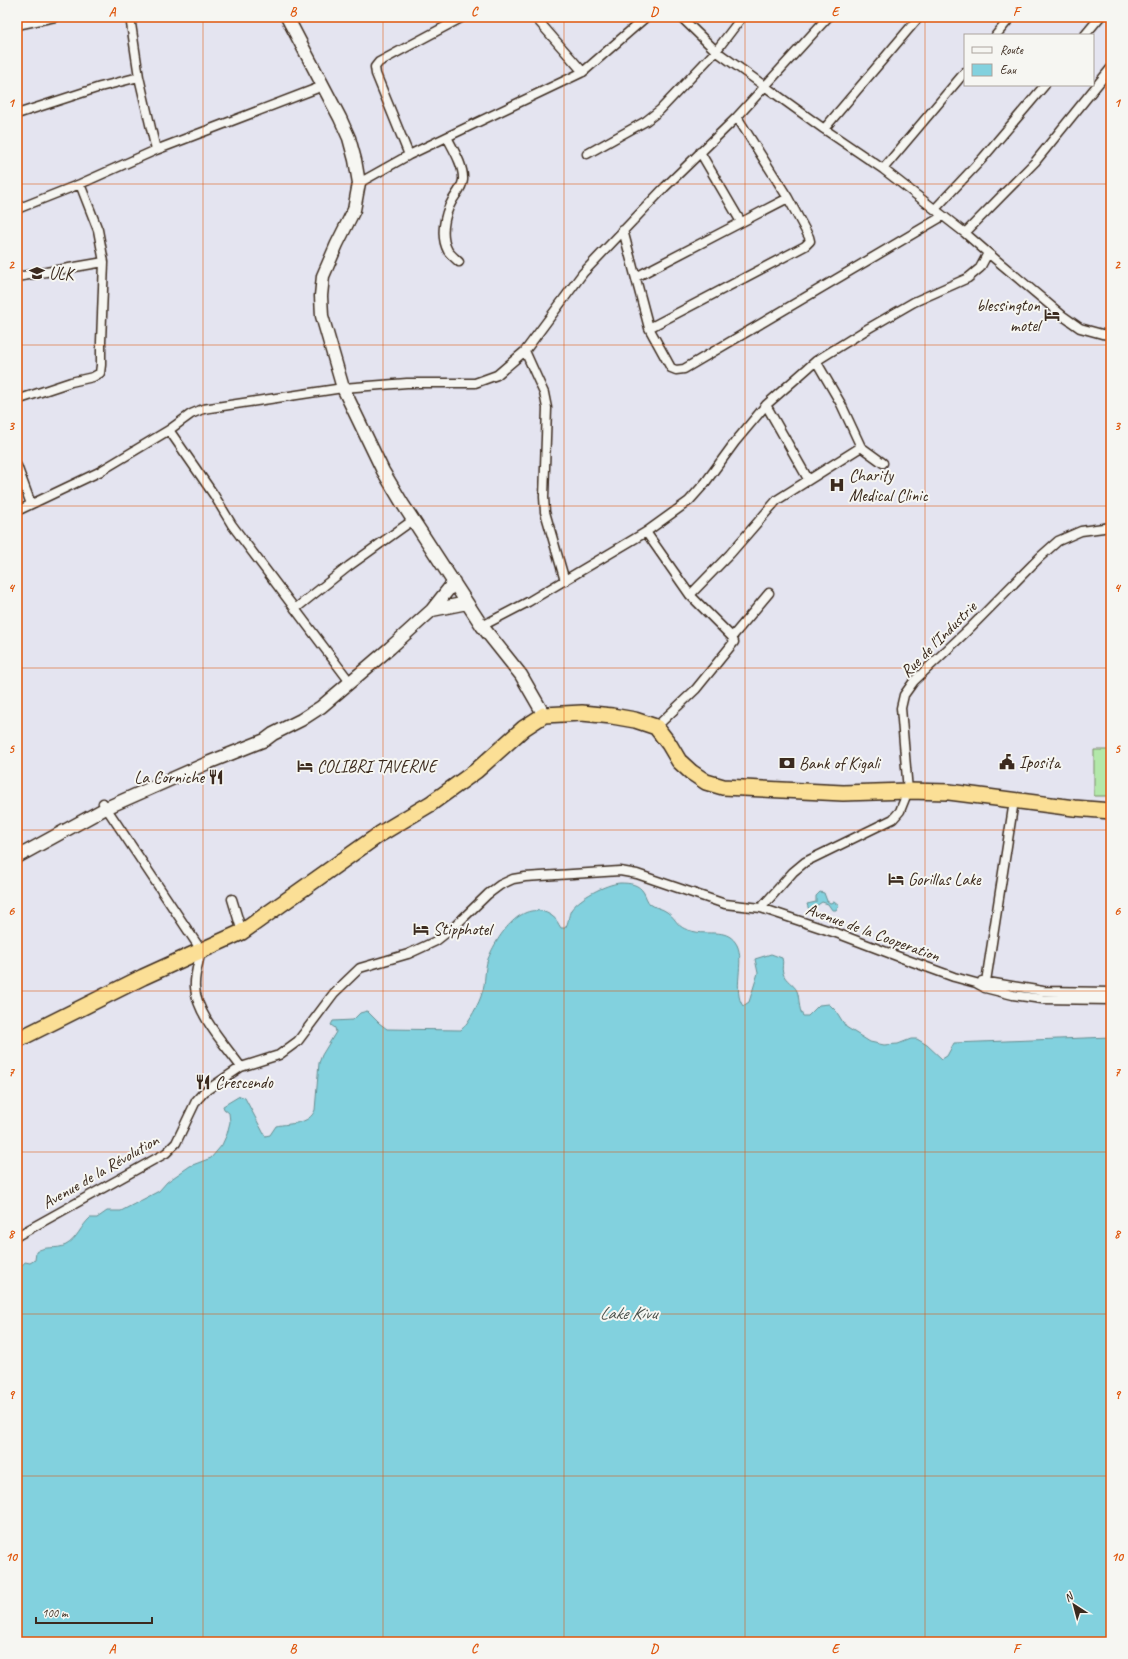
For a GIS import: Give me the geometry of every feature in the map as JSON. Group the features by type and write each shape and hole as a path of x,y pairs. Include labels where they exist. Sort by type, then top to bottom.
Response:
{"highway":[{"path":"17,1040 103,996 242,932 380,834 430,804 476,771 524,728 544,715 582,714 612,716 635,720 656,727 679,760 691,772 706,782 723,787 843,793 908,791 949,792 1014,801 1111,811"}],"street":[{"path":"19,22 55,17"},
{"path":"130,17 139,78 156,150"},
{"path":"287,17 348,138 355,160 358,183 354,210 323,276 321,296 322,316 343,388 383,471 413,520 482,626 521,676 544,715"},
{"path":"409,155 375,67 379,62 463,17"},
{"path":"535,17 583,72"},
{"path":"358,183 409,155 583,72 646,17"},
{"path":"681,17 716,51 824,130 883,169 935,209 1068,320 1080,328 1111,335"},
{"path":"587,154 646,121 660,110 716,51 742,17"},
{"path":"17,511 99,472 169,430 190,414 203,409 343,388 407,383 475,382 497,374 525,351 583,273 700,152 737,117 828,17"},
{"path":"824,130 919,17"},
{"path":"997,34 1011,17"},
{"path":"1086,34 1100,17"},
{"path":"965,233 1035,162 1111,68"},
{"path":"883,169 964,73"},
{"path":"17,114 100,87 139,78"},
{"path":"17,209 80,184 156,150 323,86"},
{"path":"935,209 982,159 1045,86"},
{"path":"649,328 805,246 810,241 788,198 737,117"},
{"path":"448,137 461,166 463,179 461,188 451,203 444,223 445,243 449,252 459,262"},
{"path":"700,152 741,222"},
{"path":"17,400 71,382 93,377 100,373 102,365 101,342 104,262 98,230 80,184"},
{"path":"636,277 788,198"},
{"path":"623,230 649,328 671,368 676,370 684,368 943,216"},
{"path":"482,626 565,581 646,532 690,501 705,484 735,442 766,405 816,361 914,302 968,278 980,268 988,253"},
{"path":"17,276 104,262"},
{"path":"525,351 544,393 547,408 544,497 545,512 565,581"},
{"path":"816,361 841,404 862,447 882,463"},
{"path":"766,405 808,479"},
{"path":"169,430 232,525 350,682"},
{"path":"690,595 730,554 777,500 808,479 862,447"},
{"path":"17,466 31,504"},
{"path":"295,609 349,566 413,520"},
{"name":"Rue de l'Industrie","path":"761,908 793,872 805,862 893,819 900,811 908,791 901,708 904,695 914,681 1058,541 1081,531 1111,527"},
{"path":"646,532 690,595 732,637 734,642 696,689 656,727"},
{"path":"17,849 104,806 208,758 265,740 273,734 302,720 321,707 432,610 454,582"},
{"path":"732,637 769,592"},
{"path":"432,610 467,603"},
{"path":"985,985 1014,801"},
{"path":"17,857 104,806"},
{"path":"104,806 201,950 194,986 196,996 203,1013 241,1067"},
{"name":"Avenue de la Révolution","path":"17,1236 166,1153 176,1143 196,1101 204,1092 241,1067 279,1055 298,1041 334,993 360,968 408,954 436,940 455,926 488,894 513,879 620,871 650,878 725,904 761,908"},
{"path":"232,899 242,932"},
{"name":"Avenue de la Cooperation","path":"761,908 839,934 954,977 976,983 1043,995 1110,996"}],"green space":[{"path":"1094,750 1111,750 1111,796 1094,796"}],"water":[{"name":"Lake Kivu","path":"620,883 631,884 640,888 650,904 667,912 684,929 702,933 724,934 733,940 737,945 739,952 740,959 738,984 740,1000 743,1006 749,1002 758,973 755,959 771,954 782,958 782,969 784,976 797,991 800,1010 803,1016 808,1016 819,1005 829,1004 836,1011 846,1027 870,1042 884,1045 898,1044 911,1039 917,1039 927,1045 942,1059 947,1056 954,1043 1111,1037 1111,1642 17,1642 17,1271 25,1262 30,1263 35,1260 36,1252 39,1250 66,1245 76,1236 90,1218 97,1218 107,1211 121,1211 159,1191 167,1182 190,1166 211,1158 222,1145 230,1122 229,1113 223,1106 238,1097 240,1096 245,1098 265,1136 270,1135 276,1126 304,1121 312,1115 315,1110 319,1063 322,1055 336,1032 335,1028 331,1025 333,1021 353,1020 360,1013 367,1011 387,1029 461,1030 470,1018 481,997 487,963 492,950 512,921 531,911 541,911 554,917 561,928 565,928 571,910 586,896 600,889"},
{"path":"820,892 824,893 827,901 830,903 834,902 839,906 836,910 832,910 828,904 822,902 813,910 809,910 807,904 816,902 816,896"}],"place":[{"name":"ULK","path":"37,273"},
{"name":"blessington motel","path":"1052,315"},
{"name":"Charity Medical Clinic","path":"837,485"},
{"name":"Iposita","path":"1007,762"},
{"name":"Bank of Kigali","path":"787,763"},
{"name":"COLIBRI TAVERNE","path":"305,766"},
{"name":"La Corniche","path":"216,777"},
{"name":"Gorillas Lake","path":"896,879"},
{"name":"Stipphotel","path":"421,929"},
{"name":"Crescendo","path":"203,1082"}]}
